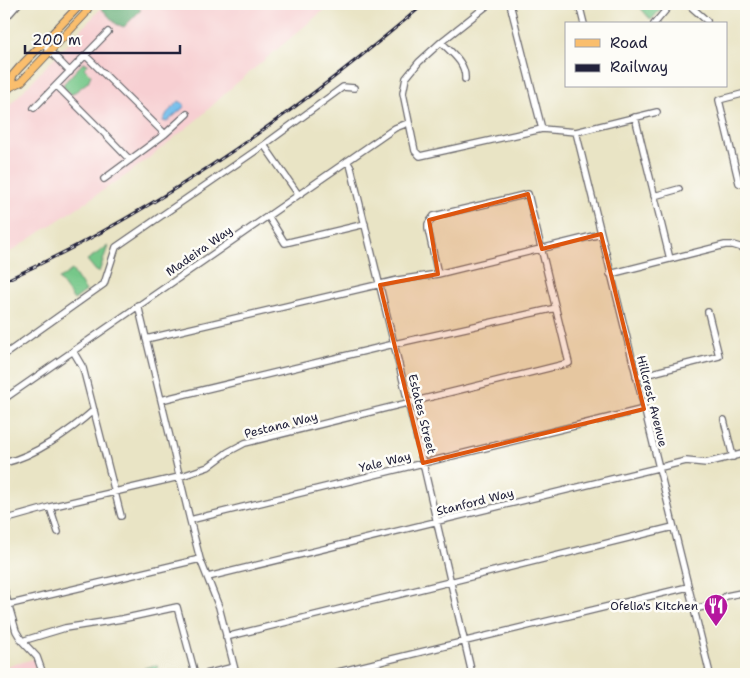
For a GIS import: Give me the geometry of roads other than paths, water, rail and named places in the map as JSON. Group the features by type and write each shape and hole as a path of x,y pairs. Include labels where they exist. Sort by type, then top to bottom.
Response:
{"main road":[{"path":"10,87 13,75 78,7 88,4"},
{"path":"4,94 10,87 21,82 85,14 88,4"}],"street":[{"path":"4,20 18,4"},
{"path":"489,4 441,42 419,62 406,78 403,93 408,123 415,151 420,156 542,129 576,132 657,112"},
{"path":"510,4 542,129"},
{"path":"579,4 584,22"},
{"path":"656,22 671,4"},
{"path":"688,4 707,21"},
{"path":"34,108 108,32"},
{"path":"441,42 461,62 466,71 465,79"},
{"path":"43,44 70,72"},
{"path":"86,56 164,134"},
{"path":"56,86 130,160"},
{"path":"4,355 104,284 116,247 264,145 343,87 354,88"},
{"path":"746,93 719,100 739,183 746,185"},
{"path":"104,179 164,134 187,114"},
{"path":"635,117 670,258"},
{"name":"Madeira Way","path":"4,399 298,194 395,128 408,123"},
{"name":"Hillcrest Avenue","path":"576,132 710,674"},
{"path":"264,145 298,194"},
{"name":"Estates Street","path":"347,161 351,168 380,285 472,674"},
{"path":"654,196 679,189"},
{"path":"161,400 394,344 556,308 528,194 434,216 430,220 428,229 438,274"},
{"path":"268,216 285,243 365,224"},
{"path":"146,339 398,280 438,274 601,234"},
{"path":"610,274 725,245 746,248"},
{"path":"138,305 200,558 219,607 236,674"},
{"name":"Pestana Way","path":"4,520 50,506 179,477 208,467 228,452 246,443 570,364 556,308"},
{"path":"636,377 719,356 708,312"},
{"path":"73,351 83,368 121,516"},
{"name":"Yale Way","path":"190,520 644,409"},
{"path":"4,463 39,449 94,410"},
{"path":"724,420 733,457"},
{"name":"Stanford Way","path":"208,577 686,461 706,463 746,454"},
{"path":"50,506 58,532"},
{"path":"226,636 673,527"},
{"path":"7,605 200,558"},
{"path":"330,674 688,587"},
{"path":"4,589 7,605 16,631 22,641 37,657 43,674"},
{"path":"694,609 716,604 726,596 746,592"},
{"path":"22,641 65,628 122,619 178,607 195,674"},
{"path":"206,674 234,667"}],"water":[{"path":"179,101 184,104 184,107 167,122 163,121 167,113"}],"railway":[{"path":"4,281 61,254 116,224 223,158 326,84 424,4"}],"place":[{"name":"Ofelia's Kitchen","path":"716,627"}]}
